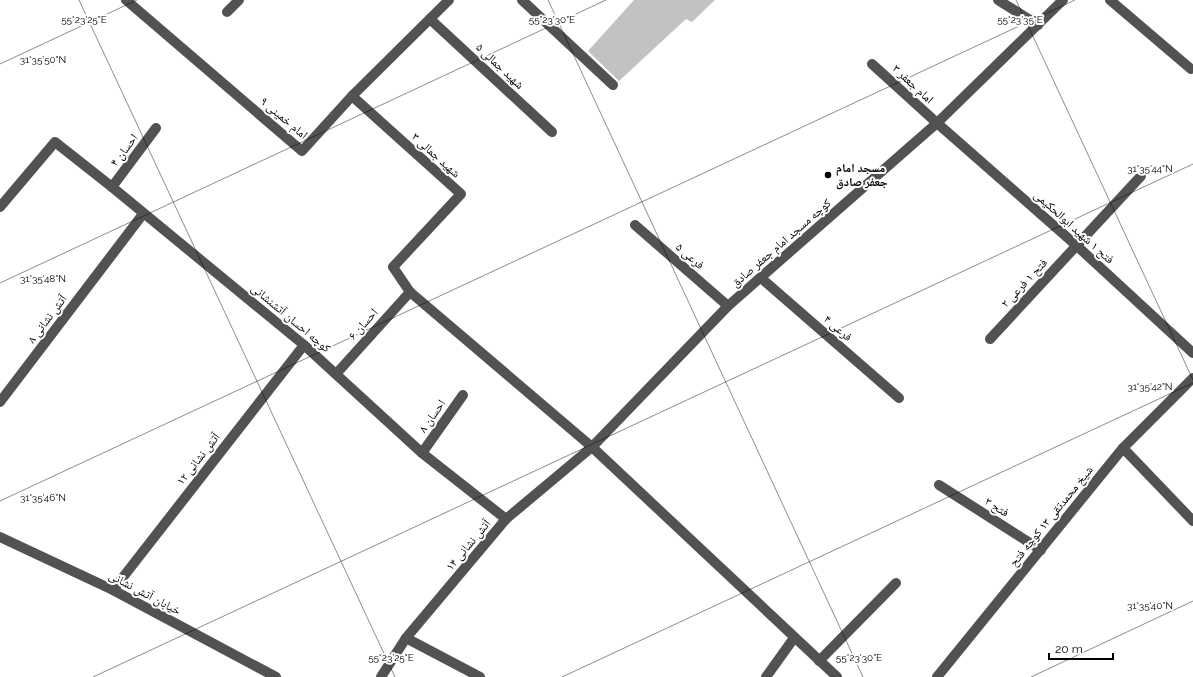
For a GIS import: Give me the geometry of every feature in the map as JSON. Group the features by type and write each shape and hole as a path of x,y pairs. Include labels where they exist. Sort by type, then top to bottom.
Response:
{"street":[{"name":"امام خمینی ۹","path":"126,0 302,151 352,96 449,0"},
{"path":"227,12 239,0"},
{"path":"522,0 613,85"},
{"path":"998,0 1038,25"},
{"name":"کوچه مسجد امام جعفر صادق","path":"592,447 728,306 937,123 1063,0"},
{"path":"1110,0 1191,69"},
{"name":"شهید جمالی ۵","path":"430,19 552,132"},
{"name":"امام جعفر ۳","path":"872,64 937,123"},
{"name":"شهید جمالی ۳","path":"352,96 461,194 393,267 410,292"},
{"name":"فتح ۱ شهید ابوالحکیمی","path":"937,123 1077,246 1193,353"},
{"name":"احسان ۴","path":"112,187 156,128"},
{"name":"کوچه احسان آتشنشانی","path":"0,207 55,142 304,345 422,453 506,519"},
{"name":"فتح ۱ فرعی ۲","path":"990,338 1141,176"},
{"name":"آتش نشانی ۸","path":"0,402 143,214"},
{"name":"فرعی ۵","path":"635,225 728,306"},
{"name":"فرعی ۴","path":"761,278 898,398"},
{"path":"410,292 592,447 837,677"},
{"name":"احسان ۶","path":"336,374 410,292"},
{"name":"آتش نشانی ۱۲","path":"113,590 304,345"},
{"name":"شیخ محمدتقی ۱۳ کوچه فتح","path":"938,677 1123,448 1191,384"},
{"name":"احسان ۸","path":"422,453 463,395"},
{"name":"آتش نشانی ۱۴","path":"381,677 406,638 506,519 592,447"},
{"path":"1123,448 1193,521"},
{"name":"فتح ۳","path":"939,485 1041,550"},
{"name":"خیابان آتش نشانی","path":"0,537 113,590 276,677"},
{"path":"819,661 896,584"},
{"path":"406,638 480,677"},
{"path":"766,677 794,638"}],"building":[{"path":"634,0 715,0 692,22 686,19 619,81 588,51"}],"place":[{"name":"مسجد امام جعفر صادق","path":"828,175"}]}
